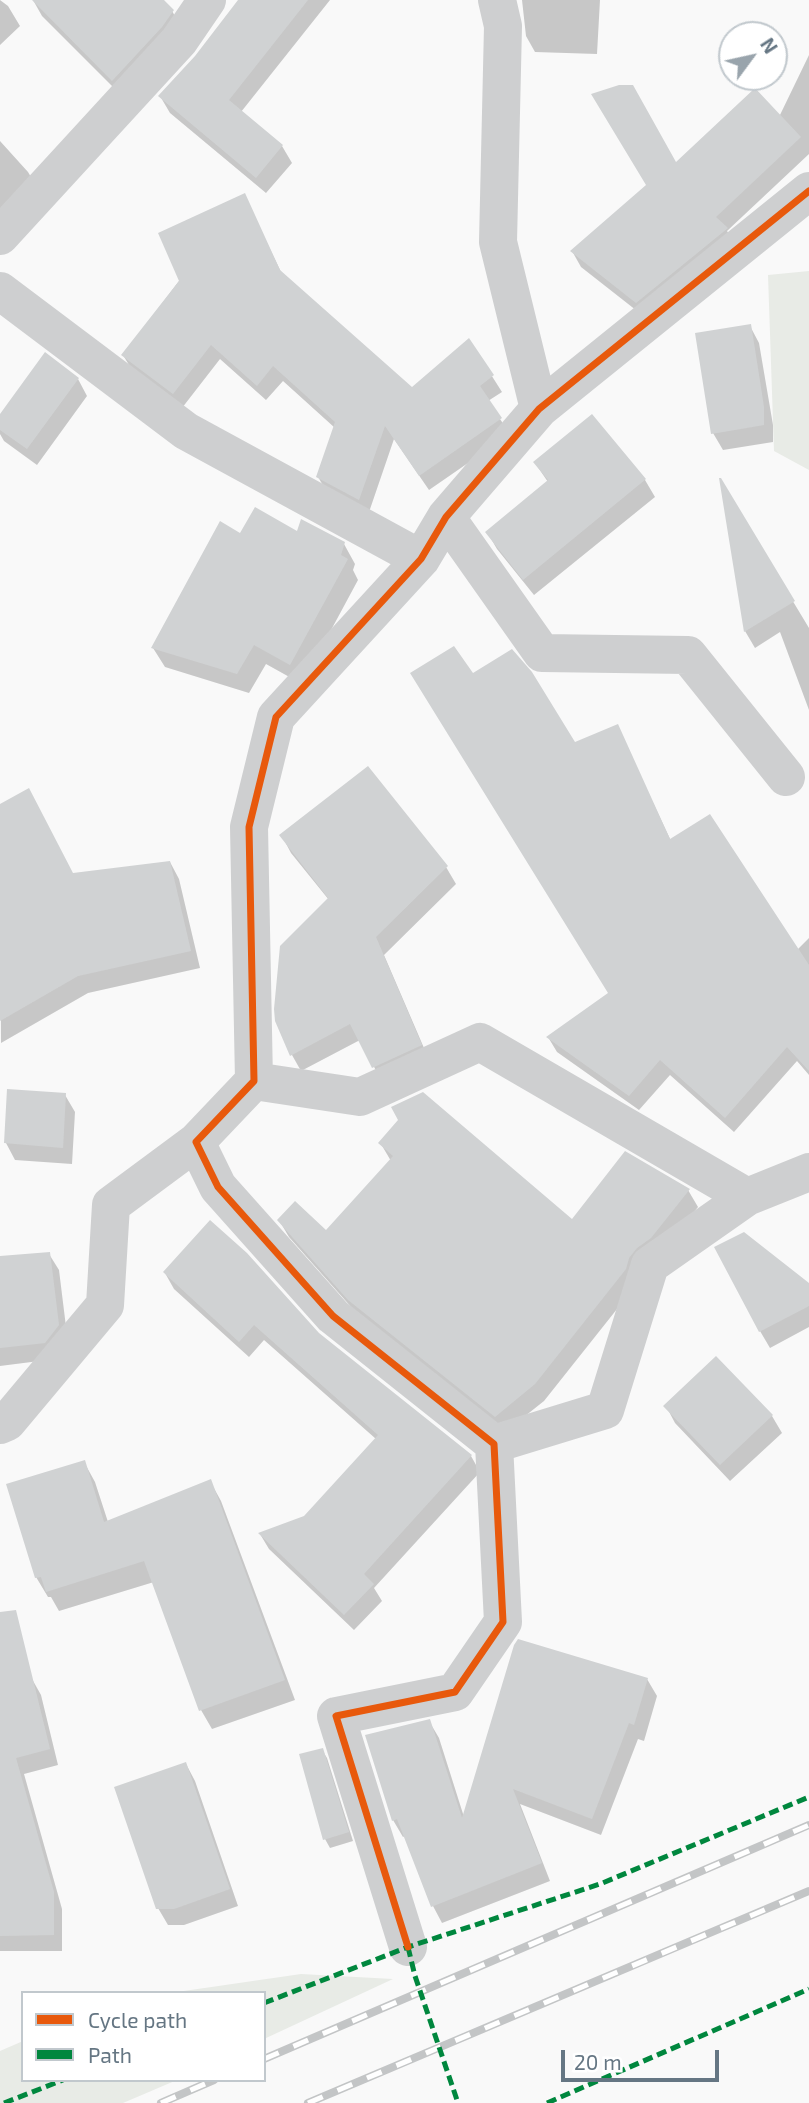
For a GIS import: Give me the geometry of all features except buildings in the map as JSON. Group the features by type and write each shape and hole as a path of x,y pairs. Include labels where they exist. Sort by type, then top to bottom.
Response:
{"street":[{"path":"0,236 179,41 207,0"},
{"path":"497,0 503,26 498,242 539,409"},
{"path":"0,1425 7,1423 105,1305 111,1205 197,1142 254,1081 249,827 276,717 421,559 446,517 539,409 809,191"},
{"path":"0,292 186,431 421,559"},
{"path":"446,517 542,653 688,655 786,777"},
{"path":"254,1081 360,1097 480,1042 747,1197"},
{"path":"197,1142 218,1188 333,1316 494,1444 503,1622 454,1692 336,1716 408,1947"},
{"path":"494,1444 605,1410 650,1265 747,1197 809,1172"}],"shaded area":[{"path":"809,271 809,470 774,451 768,275"},
{"path":"301,1974 393,1979 266,2038 266,1991 184,1991"},
{"path":"21,2042 21,2082 172,2082 123,2103 0,2103 0,2051"}],"railway":[{"path":"266,2058 809,1825"},
{"path":"308,2103 809,1891"},
{"path":"161,2103 209,2082"}],"marked path":[{"path":"266,2002 408,1947 600,1884 809,1797"},
{"path":"408,1947 415,1976 458,2103"},
{"path":"547,2103 809,1989"},
{"path":"4,2103 58,2082"}],"cycle path":[{"path":"408,1947 336,1716 455,1692 503,1622 494,1444 333,1316 218,1187 196,1142 254,1081 249,827 276,717 421,559 446,517 539,409 809,191"}]}
